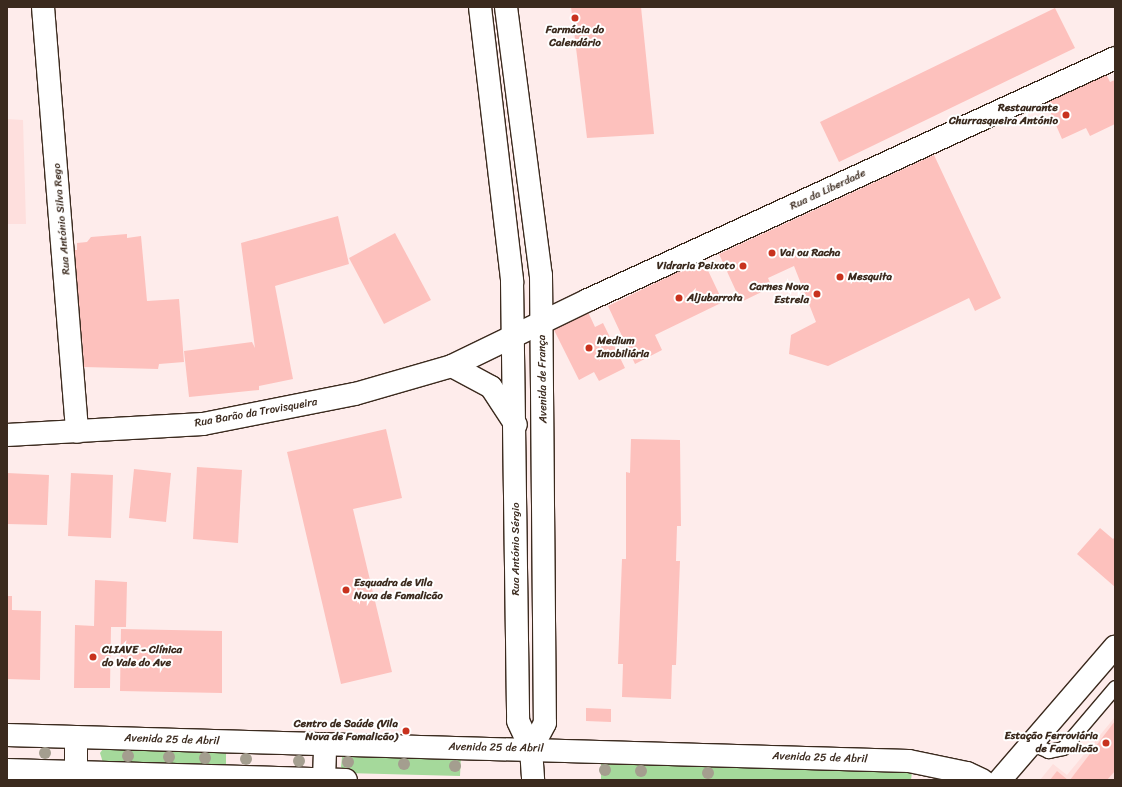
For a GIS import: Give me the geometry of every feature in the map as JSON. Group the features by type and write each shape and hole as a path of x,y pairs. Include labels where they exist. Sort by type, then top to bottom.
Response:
{"main road":[{"name":"Rua António Silva Rego","path":"43,7 77,432"},
{"path":"480,7 515,332"},
{"name":"Avenida de França","path":"506,7 541,275 545,723 532,766"},
{"name":"Rua da Liberdade","path":"542,324 1115,58"},
{"name":"Rua Barão da Trovisqueira","path":"7,435 203,424 270,413 356,394 452,366 515,332 542,324"},
{"name":"Rua António Sérgio","path":"515,332 518,721 532,766"},
{"path":"452,366 490,387 516,426"},
{"path":"1000,780 1033,744 1115,647"},
{"path":"487,748 508,735 518,721"},
{"path":"545,723 555,739 567,750"},
{"path":"12,735 11,770 346,780"},
{"name":"Avenida 25 de Abril","path":"12,735 487,748 532,766 567,750 909,761 967,773 982,780"},
{"path":"76,737 76,773"},
{"path":"271,742 271,778"},
{"path":"324,779 325,744"}],"lane":[{"path":"1033,744 1048,751 1063,748 1115,687"}],"shaded area":[{"path":"7,119 23,120 26,224 7,224"},
{"name":"Estação Ferroviária de Famalicão","path":"1115,717 1115,780 1040,780 1053,764 1067,775"}],"green space":[{"path":"106,745 226,749 226,769 104,766 100,753"},
{"path":"347,751 461,755 460,776 346,773 341,767 342,757"},
{"path":"601,758 912,772 911,780 601,780"}],"building":[{"path":"571,7 641,7 654,134 587,138"},
{"path":"1055,8 1075,48 839,162 820,122"},
{"path":"1106,74 1110,82 1115,80 1115,124 1090,136 1086,128 1062,139 1046,102"},
{"path":"934,155 1001,298 975,311 969,298 828,366 789,354 791,335 816,322 794,266 768,278 772,287 741,302 719,254"},
{"path":"338,216 349,264 275,286 293,379 259,386 259,390 189,397 184,351 252,342 255,348 241,243"},
{"path":"395,233 431,300 384,324 349,258"},
{"path":"127,234 127,238 141,236 147,301 179,299 184,362 159,364 158,369 84,367 82,337 78,337 74,250 77,250 77,243 87,242 91,237"},
{"name":"Aljubarrota","path":"703,260 723,302 655,335 662,350 635,364 608,306"},
{"name":"Medium Imobiliária","path":"588,312 595,327 603,323 625,368 599,381 594,372 579,380 553,328"},
{"name":"Esquadra de Vila Nova de Famalicão","path":"386,429 402,498 353,509 392,672 341,684 287,452"},
{"path":"631,439 680,440 681,526 677,526 676,561 680,561 676,665 672,665 671,699 622,697 623,664 618,664 622,559 626,559 626,472 630,473"},
{"path":"197,467 242,470 238,543 193,539"},
{"path":"134,469 171,473 166,522 129,518"},
{"path":"7,473 49,475 47,525 7,524"},
{"path":"71,473 113,475 111,538 68,536"},
{"path":"1100,528 1113,539 1115,537 1115,587 1077,554"},
{"name":"CLIAVE - Clínica do Vale do Ave","path":"95,580 127,582 126,627 111,627 110,688 74,688 75,625 94,626"},
{"path":"7,596 12,596 12,610 41,611 40,680 7,679"},
{"path":"121,629 222,631 222,693 120,691"},
{"path":"586,708 611,709 611,722 586,721"},
{"name":"Estação Ferroviária de Famalicão","path":"1115,721 1115,771 1107,780 1070,780"},
{"name":"Estação Ferroviária de Famalicão","path":"1057,771 1068,780 1050,780"}],"place":[{"name":"Farmácia do Calendário","path":"575,18"},
{"name":"Restaurante Churrasqueira António","path":"1066,115"},
{"name":"Vai ou Racha","path":"772,253"},
{"name":"Vidraria Peixoto","path":"743,266"},
{"name":"Mesquita","path":"840,277"},
{"name":"Carnes Nova Estrela","path":"817,294"},
{"name":"Aljubarrota","path":"679,298"},
{"name":"Medium Imobiliária","path":"589,348"},
{"name":"Esquadra de Vila Nova de Famalicão","path":"346,590"},
{"name":"CLIAVE - Clínica do Vale do Ave","path":"93,657"},
{"name":"Centro de Saúde (Vila Nova de Famalicão)","path":"406,731"},
{"name":"Estação Ferroviária de Famalicão","path":"1106,743"}]}
